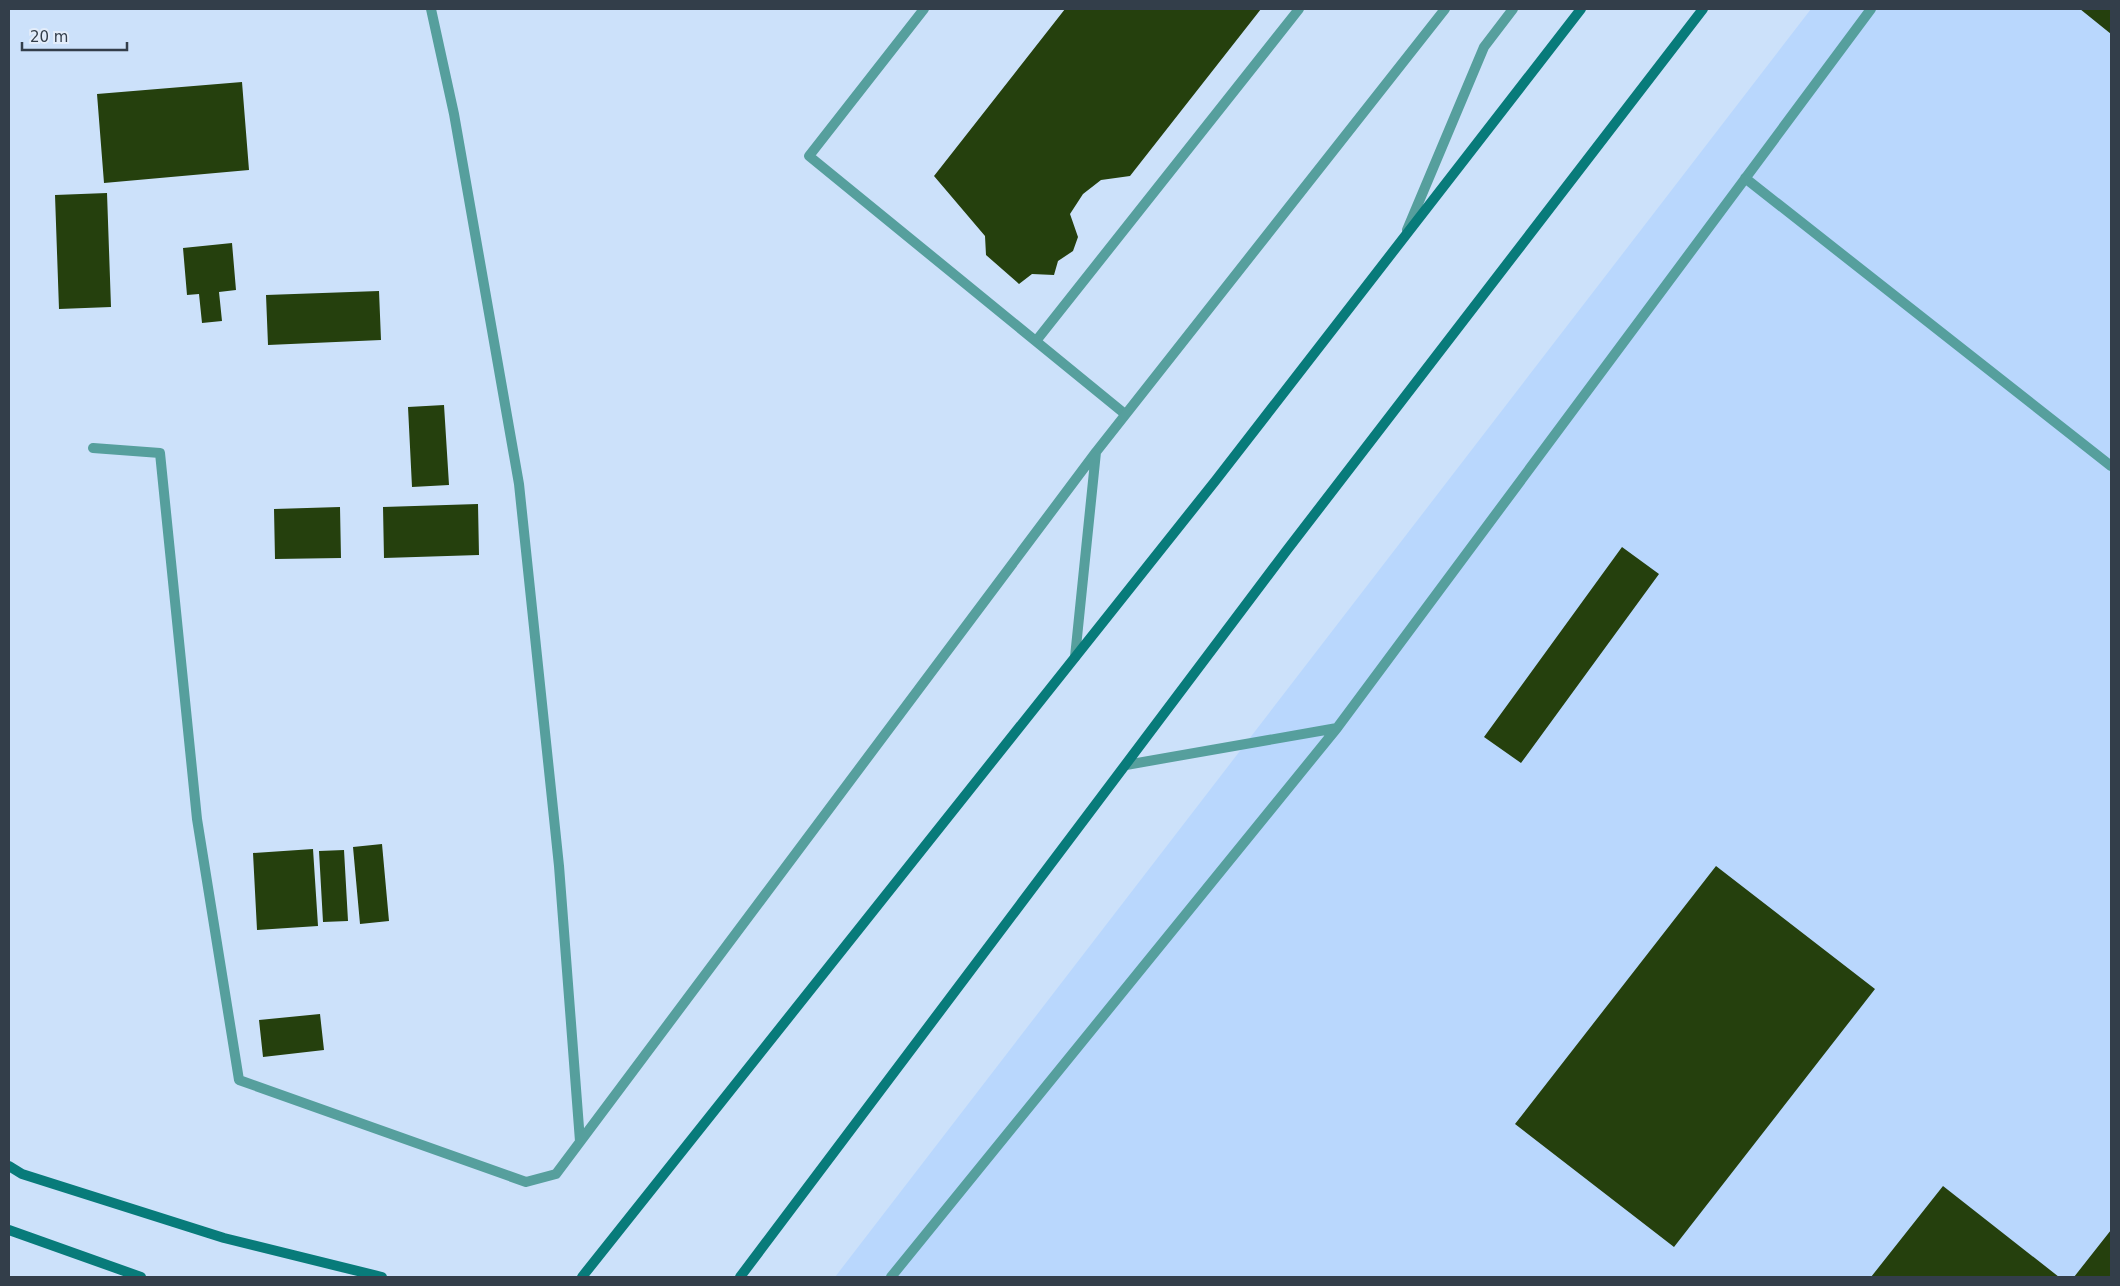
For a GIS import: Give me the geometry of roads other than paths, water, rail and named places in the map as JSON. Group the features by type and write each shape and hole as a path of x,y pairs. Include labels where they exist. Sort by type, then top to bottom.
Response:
{"street":[{"path":"430,9 454,114 519,484 559,866 580,1140"},
{"path":"924,9 809,156 1125,414"},
{"path":"1036,341 1299,9"},
{"path":"93,448 160,453 197,819 239,1080 526,1182 556,1174 1096,452 1445,9"},
{"path":"1405,236 1484,47 1513,9"},
{"path":"582,1277 1075,657 1581,9"},
{"path":"740,1277 1287,550 1703,9"},
{"path":"890,1277 1337,728 1870,9"},
{"path":"1745,178 2111,466"},
{"path":"1075,657 1096,452"},
{"path":"1126,765 1337,728"},
{"path":"9,1166 22,1174 224,1238 382,1277"},
{"path":"9,1230 141,1277"}]}
